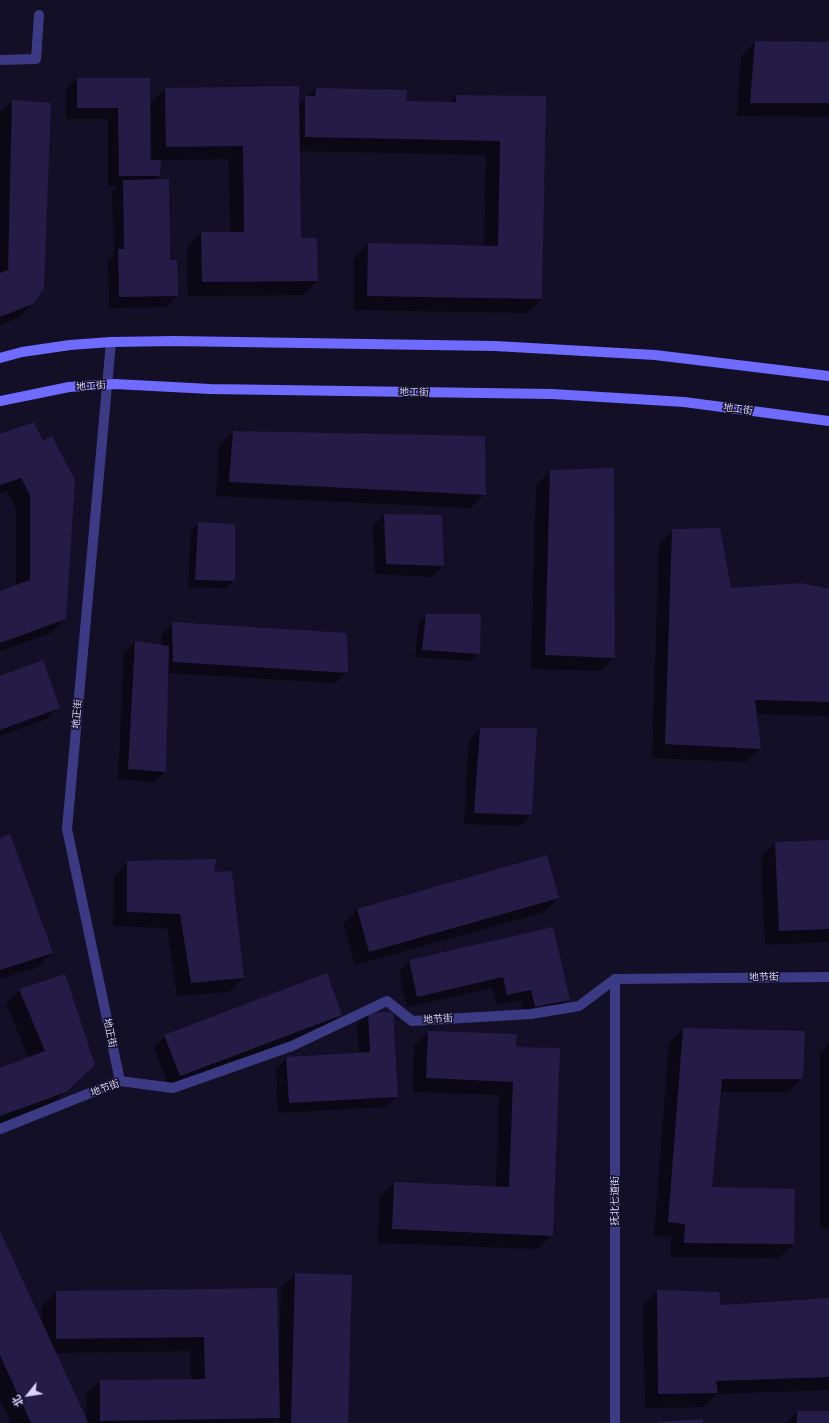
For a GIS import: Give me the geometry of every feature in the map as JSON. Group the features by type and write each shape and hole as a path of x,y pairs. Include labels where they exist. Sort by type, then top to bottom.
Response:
{"main road":[{"path":"0,358 22,352 63,346 111,342 174,341 495,346 655,355 829,376"},
{"name":"地工街","path":"0,401 69,387 108,385 210,389 552,394 684,402 829,421"}],"street":[{"path":"0,60 36,59 39,15"},
{"name":"地正街","path":"111,342 67,828 120,1081"},
{"name":"地节街","path":"0,1130 120,1081 173,1088 292,1046 387,1001 412,1021 531,1014 579,1006 615,979 829,977"},
{"name":"抚北七道街","path":"615,979 615,1423"}],"building":[{"path":"755,41 829,42 829,103 750,103"},
{"path":"77,78 150,78 150,160 161,160 160,176 119,176 118,108 77,108"},
{"path":"299,86 301,238 317,238 318,281 202,282 201,232 244,232 243,146 166,147 165,88"},
{"path":"316,88 407,90 406,101 456,102 456,95 546,96 542,299 367,296 368,243 498,246 500,141 305,137 305,96 315,96"},
{"path":"12,100 51,103 44,288 33,304 0,317 0,273 8,270"},
{"path":"169,179 170,260 177,260 178,296 119,297 118,249 124,249 123,180"},
{"path":"34,422 43,441 52,436 75,480 66,619 0,643 0,591 30,580 30,495 21,478 0,485 0,434"},
{"path":"233,431 485,436 486,495 229,482"},
{"path":"614,468 615,658 545,655 550,470"},
{"path":"384,514 442,515 444,566 386,564"},
{"path":"198,522 235,524 235,581 195,580"},
{"path":"720,528 731,588 801,583 829,589 829,702 755,700 761,749 665,744 672,529"},
{"path":"426,614 481,614 480,654 422,650"},
{"path":"172,622 347,633 348,673 173,662"},
{"path":"135,641 169,646 166,772 128,769"},
{"path":"43,660 60,708 0,730 0,676"},
{"path":"480,728 537,728 532,815 474,813"},
{"path":"10,834 53,953 0,970 0,838"},
{"path":"829,840 829,929 779,931 775,842"},
{"path":"547,855 559,898 369,952 357,909"},
{"path":"216,859 214,872 232,871 244,978 191,983 180,914 127,912 127,861"},
{"path":"553,927 570,1000 535,1007 531,990 507,995 503,977 417,997 409,960"},
{"path":"327,973 342,1015 180,1076 164,1035"},
{"path":"65,974 95,1065 66,1092 0,1116 0,1068 45,1051 19,989"},
{"path":"393,1012 398,1097 289,1103 286,1057 370,1052 368,1013"},
{"path":"683,1028 805,1031 803,1079 722,1079 712,1187 795,1189 794,1244 684,1243 685,1224 668,1222"},
{"path":"428,1031 517,1034 516,1047 560,1048 553,1236 392,1229 394,1182 509,1187 513,1082 426,1078"},
{"path":"0,1231 88,1422 86,1423 31,1423 0,1355"},
{"path":"295,1273 352,1275 348,1423 291,1423"},
{"path":"277,1288 280,1418 100,1421 100,1380 205,1379 204,1337 56,1339 56,1291"},
{"path":"657,1290 719,1292 721,1305 829,1298 829,1377 716,1381 718,1393 658,1394"},
{"path":"797,1411 829,1411 829,1423 797,1423"},
{"path":"703,1419 703,1423 658,1423 658,1422"}]}
